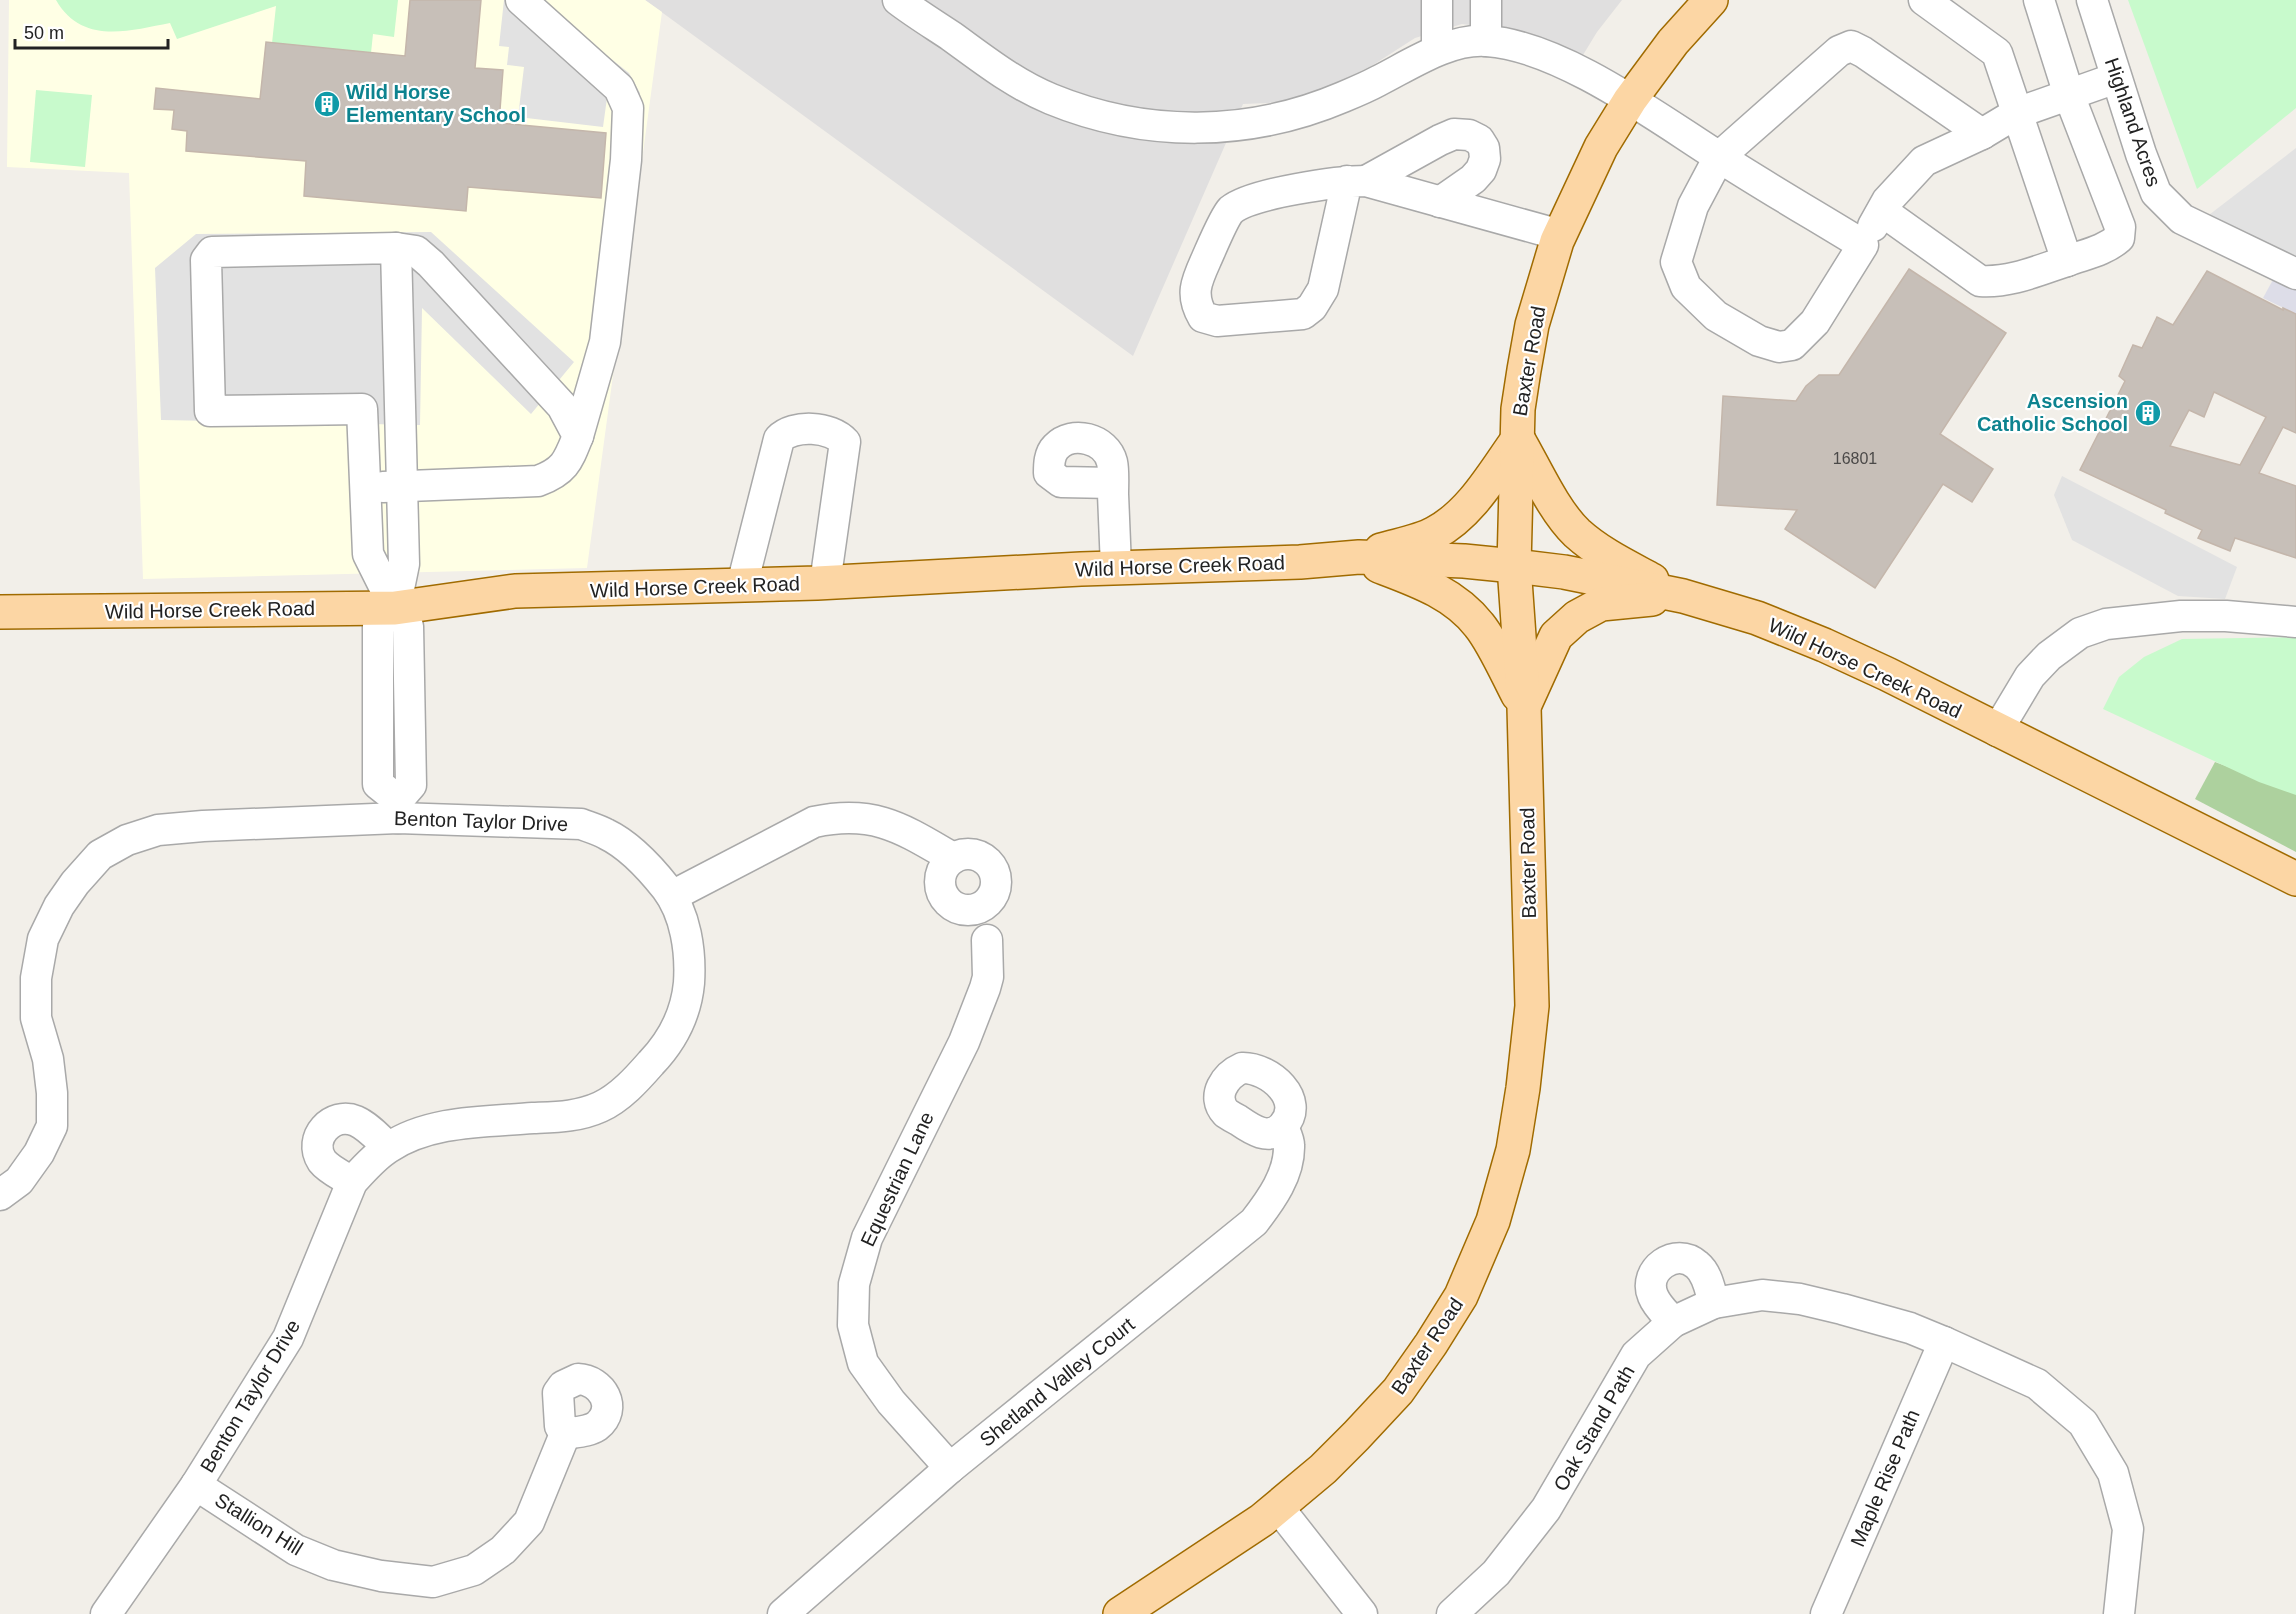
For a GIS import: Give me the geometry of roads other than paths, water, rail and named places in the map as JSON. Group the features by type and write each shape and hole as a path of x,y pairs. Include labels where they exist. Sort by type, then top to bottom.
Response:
{"main road":[{"name":"Baxter Road","path":"1120,1614 1262,1520 1323,1469 1356,1436 1398,1391 1424,1354 1461,1296 1485,1241 1513,1150 1523,1088 1532,1006 1524,707 1514,566 1518,409 1532,325 1560,235 1601,147 1630,100 1673,42 1711,0"},
{"path":"1359,557 1434,534 1459,516 1476,497 1518,439 1557,507 1576,532 1602,553 1683,596"},
{"path":"1359,557 1434,588 1460,606 1480,626 1524,707"},
{"name":"Wild Horse Creek Road","path":"0,612 396,608 515,591 825,583 1116,567 1300,562 1359,557 1464,561 1514,566 1564,572 1683,596 1757,618 1887,674 2296,879"},
{"path":"1524,707 1556,636 1577,616 1601,604 1683,596"}],"street":[{"path":"365,487 538,481 555,475 568,462 578,436 605,342 626,159 628,108 619,87 521,0"},
{"path":"898,0 1000,72 1050,99 1112,119 1164,127 1218,129 1277,118 1339,98 1375,83 1437,50 1486,40 1528,50 1575,69 1630,100 1719,158 1863,244"},
{"path":"1437,0 1437,50"},
{"path":"1486,0 1486,40"},
{"path":"1924,0 1997,53 2067,261"},
{"path":"1882,210 1980,281 1996,282 2015,278 2107,249 2119,238 2120,227 2069,95 2039,0"},
{"name":"Highland Acres","path":"2092,0 2140,154 2156,193 2182,219 2296,274"},
{"path":"1982,134 1863,52 1851,46 1839,51 1719,158 1693,206 1676,262 1686,287 1716,316 1760,341 1779,347 1792,345 1815,322 1887,201 1924,161 1982,134 2017,113 2116,78"},
{"path":"1356,181 1323,289 1312,307 1303,314 1217,321 1203,317 1195,303 1199,274 1229,212 1245,201 1356,181 1454,134 1469,135 1479,140 1484,148 1485,159 1481,170 1473,179 1440,202"},
{"path":"1356,181 1560,235"},
{"path":"399,409 210,411 206,260 212,252 396,248 416,251 431,264 562,406 578,436"},
{"path":"396,248 404,564 396,608 378,626 378,784 398,809"},
{"path":"362,409 368,554 396,608"},
{"path":"742,585 779,439 788,432 819,429 830,430 845,442 825,583"},
{"path":"1113,483 1116,567"},
{"path":"1997,730 2030,676 2049,657 2080,633 2106,624 2181,616 2226,616 2296,622"},
{"name":"Benton Taylor Drive","path":"0,1195 19,1181 39,1153 52,1126 52,1093 48,1059 36,1018 36,978 44,939 59,906 75,883 100,855 127,840 158,830 398,809 581,824 607,834 649,867 672,897 686,934 689,954 687,1001 678,1026 666,1047 638,1078 601,1106 575,1116 462,1123 411,1136 388,1147 370,1162 352,1182 288,1338 196,1485 106,1614"},
{"path":"672,897 814,822 837,817 881,821 903,829 953,858"},
{"path":"961,855 979,855 992,867 996,875 995,892 990,900 984,926 967,910 958,908 945,897 941,889 942,872 953,858 961,855"},
{"name":"Equestrian Lane","path":"950,1468 891,1402 863,1363 853,1325 854,1284 867,1238 964,1042 985,988 988,977 984,926"},
{"path":"352,1182 328,1167 321,1159 318,1141 327,1124 345,1118 354,1120 388,1147"},
{"name":"Shetland Valley Court","path":"783,1614 950,1468 1254,1222 1269,1203 1284,1172 1290,1143 1283,1127"},
{"path":"1673,1322 1658,1306 1650,1288 1655,1270 1670,1259 1680,1258 1697,1264 1703,1271 1714,1303"},
{"name":"Oak Stand Path","path":"1452,1614 1496,1573 1546,1509 1636,1355 1673,1322 1714,1303 1762,1295 1800,1299 1910,1328 2037,1384 2083,1423 2113,1473 2128,1529 2119,1614"},
{"name":"Maple Rise Path","path":"1826,1614 1944,1342"},
{"name":"Stallion Hill","path":"196,1485 305,1554 333,1565 381,1576 433,1582 474,1570 503,1550 529,1522 565,1434"},
{"path":"1278,1507 1362,1614"}],"place":[{"name":"Wild Horse Elementary School","path":"327,104"},
{"name":"Ascension Catholic School","path":"2148,413"}]}
